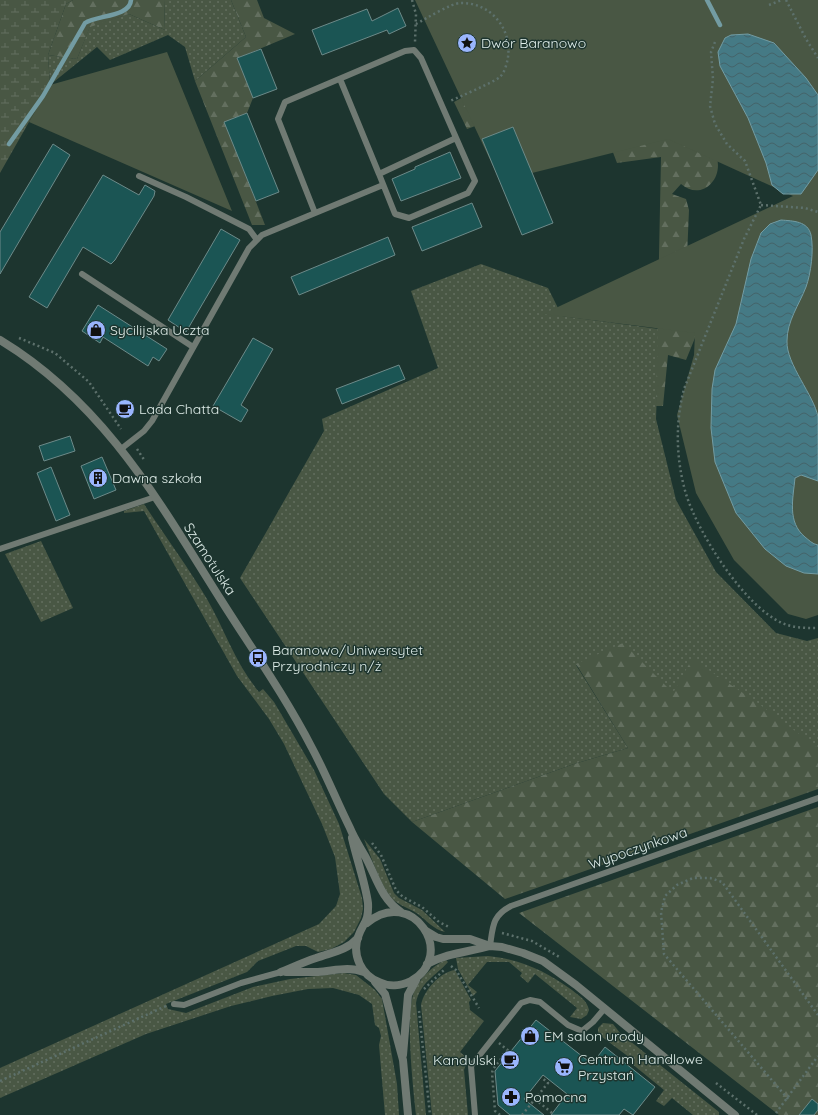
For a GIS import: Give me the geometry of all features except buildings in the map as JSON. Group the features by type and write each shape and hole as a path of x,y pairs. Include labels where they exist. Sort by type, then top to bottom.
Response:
{"street":[{"name":"Szamotulska","path":"0,340 25,356 70,392 92,414 121,448 155,497 288,706 319,761 350,830 388,901 401,912"},
{"name":"Szamotulska","path":"350,830 366,894 368,910 367,923"},
{"path":"282,972 316,958 342,950 351,945 358,938 367,923 379,914 386,912 401,912 413,917 426,931 436,937 470,939 490,946 523,953 543,961 605,1008 735,1115"},
{"path":"408,1115 403,1060 408,995 427,964 430,944 426,931"},
{"path":"358,938 356,948 357,958 364,972"},
{"path":"427,964 451,954 470,952 490,946"},
{"path":"282,972 319,972 346,968 353,968 364,972 375,981 385,994 403,1060"},
{"path":"375,981 388,985 402,984 409,982 420,974"}],"lane":[{"path":"315,213 278,119 285,102 405,51 414,50 421,58 475,182 468,193 409,218 395,214 340,79"},
{"path":"379,174 456,138"},
{"path":"139,176 186,196 249,229 257,240"},
{"path":"121,448 149,425 249,248 262,236 383,185"},
{"path":"82,274 193,347"},
{"path":"0,549 155,497"},
{"name":"Wypoczynkowa","path":"490,946 495,919 504,910 511,906 818,798"},
{"path":"174,1004 184,1005 242,983 282,972"},
{"path":"475,1115 471,1066 521,1003 530,1000 540,1002 568,1025 582,1031 593,1022 605,1008"}],"path":[{"path":"412,0 416,14 414,50"},
{"path":"769,6 782,0"},
{"path":"786,0 806,39 818,58"},
{"path":"416,24 458,3 474,4 488,10 499,20 506,33 509,48 507,63 500,76 442,105"},
{"path":"715,42 711,52 713,79 710,106 715,124 727,144 745,161 761,205 744,239 684,389 679,415 679,455 686,493 692,508 713,549 731,576 754,602 769,615 782,623 804,628 818,628"},
{"path":"761,205 805,208 818,212"},
{"path":"13,334 55,353 84,377 121,429"},
{"path":"788,1099 664,954 661,912 665,896 676,885 693,878 710,878 722,882 818,1015"},
{"path":"422,993 441,972 447,967 452,966 479,1008"},
{"path":"0,1081 69,1048 168,1005 174,1004"},
{"path":"418,1006 430,1115"},
{"path":"500,1115 495,1111 492,1073 493,1069 508,1050"},
{"path":"776,1113 788,1099 818,1056"},
{"path":"522,1115 548,1083 541,1077"},
{"path":"535,1099 552,1113"}],"green space":[{"path":"0,0 73,0 66,4 48,55 50,85 0,173"},
{"path":"73,0 164,0 165,30 129,14 90,27 77,59 48,55 66,4"},
{"path":"164,0 231,0 246,37 195,81 185,47 168,35 110,60 97,47 50,85 48,55 77,59 90,26 129,14 165,30"},
{"path":"231,0 257,0 264,18 295,34 238,58 253,98 247,113 225,122 265,225 252,225 195,81 246,37"},
{"path":"415,0 818,0 818,615 806,619 788,614 734,560 696,493 677,415 694,355 695,333 543,314 793,196 668,139 500,181"},
{"path":"613,0 717,158 718,166 717,174 708,186 695,190 688,189 681,184 672,194 686,199 689,210 686,281 715,289 686,360 668,355 663,406 656,406 661,157 617,163 591,94 525,108 467,129 454,102 496,79"},
{"path":"167,52 232,211 29,122 50,85"},
{"path":"481,264 548,288 562,316 659,329 656,419 676,500 716,572 776,633 807,641 818,638 818,766 576,665 628,748 574,764 412,822 384,794 240,578 324,431 322,419 438,368 411,291"},
{"path":"144,504 207,599 243,670 259,692 263,689 274,702 314,770 339,824 362,898 363,909 361,918 354,932 344,942 331,949 318,952 306,946 296,946 258,961 247,972 166,1004 168,1009 186,1013 253,987 290,979 344,973 356,975 375,990 382,999 397,1084 399,1115 385,1115 379,1045 381,1036 379,1028 375,1025 372,1004 359,995 333,988 308,989 231,1006 146,1034 0,1098 0,1068 319,924 336,906 340,894 335,857 322,824 284,744 269,719 237,676 144,511 124,513 124,511"},
{"path":"41,541 73,608 41,622 5,554"},
{"path":"623,643 673,693 692,659 755,701 818,748 818,789 505,899 412,822 574,764 628,748 576,664"},
{"path":"818,807 818,1115 779,1115 519,913"},
{"path":"364,839 380,859 394,893 399,898 422,910 445,932 434,927 418,914 399,904 391,897 377,873"},
{"path":"488,956 522,963 552,977 572,990 585,1001 589,1010 587,1015 581,1019 570,1017 577,1008 535,974 528,983 520,976 522,973 509,962 487,962 468,985 477,992 473,996 458,969 456,958"},
{"path":"446,960 448,962 425,984 416,1003 426,1115 416,1115 410,1052 411,1003 414,992 423,977 436,965"},
{"path":"455,970 471,1000 469,1002 470,1010 484,1021 460,1052 468,1059 464,1070 468,1115 432,1115 421,1005 425,993 438,978 449,971"},
{"path":"603,1023 613,1024 620,1033 719,1112 719,1115 693,1115 672,1098 664,1106 656,1101 664,1090 631,1063 633,1060 598,1034 598,1028"}],"water":[{"path":"748,34 774,43 806,78 818,95 818,170 801,194 783,194 772,185 766,163 748,118 720,66 718,52 725,38 731,35"},
{"path":"781,220 795,221 803,224 809,230 812,241 812,261 808,281 791,320 787,341 788,350 795,369 811,399 818,417 818,481 801,475 795,478 792,510 793,517 799,531 811,542 818,545 818,574 804,573 786,566 765,549 736,513 715,462 711,428 712,389 715,370 736,324 751,259 761,233 770,224"}],"waterway":[{"path":"9,144 43,96 85,23 90,20 119,13 129,6 131,0"},
{"path":"707,0 720,25"}],"place":[{"name":"Dwór Baranowo","path":"467,43"},
{"name":"Sycilijska Uczta","path":"96,330"},
{"name":"Lada Chatta","path":"125,409"},
{"name":"Dawna szkoła","path":"98,478"},
{"name":"Baranowo/Uniwersytet Przyrodniczy n/ż","path":"258,658"},
{"name":"EM salon urody","path":"530,1036"},
{"name":"Kandulski","path":"510,1060"},
{"name":"Centrum Handlowe Przystań","path":"564,1067"},
{"name":"Pomocna","path":"511,1097"}]}
